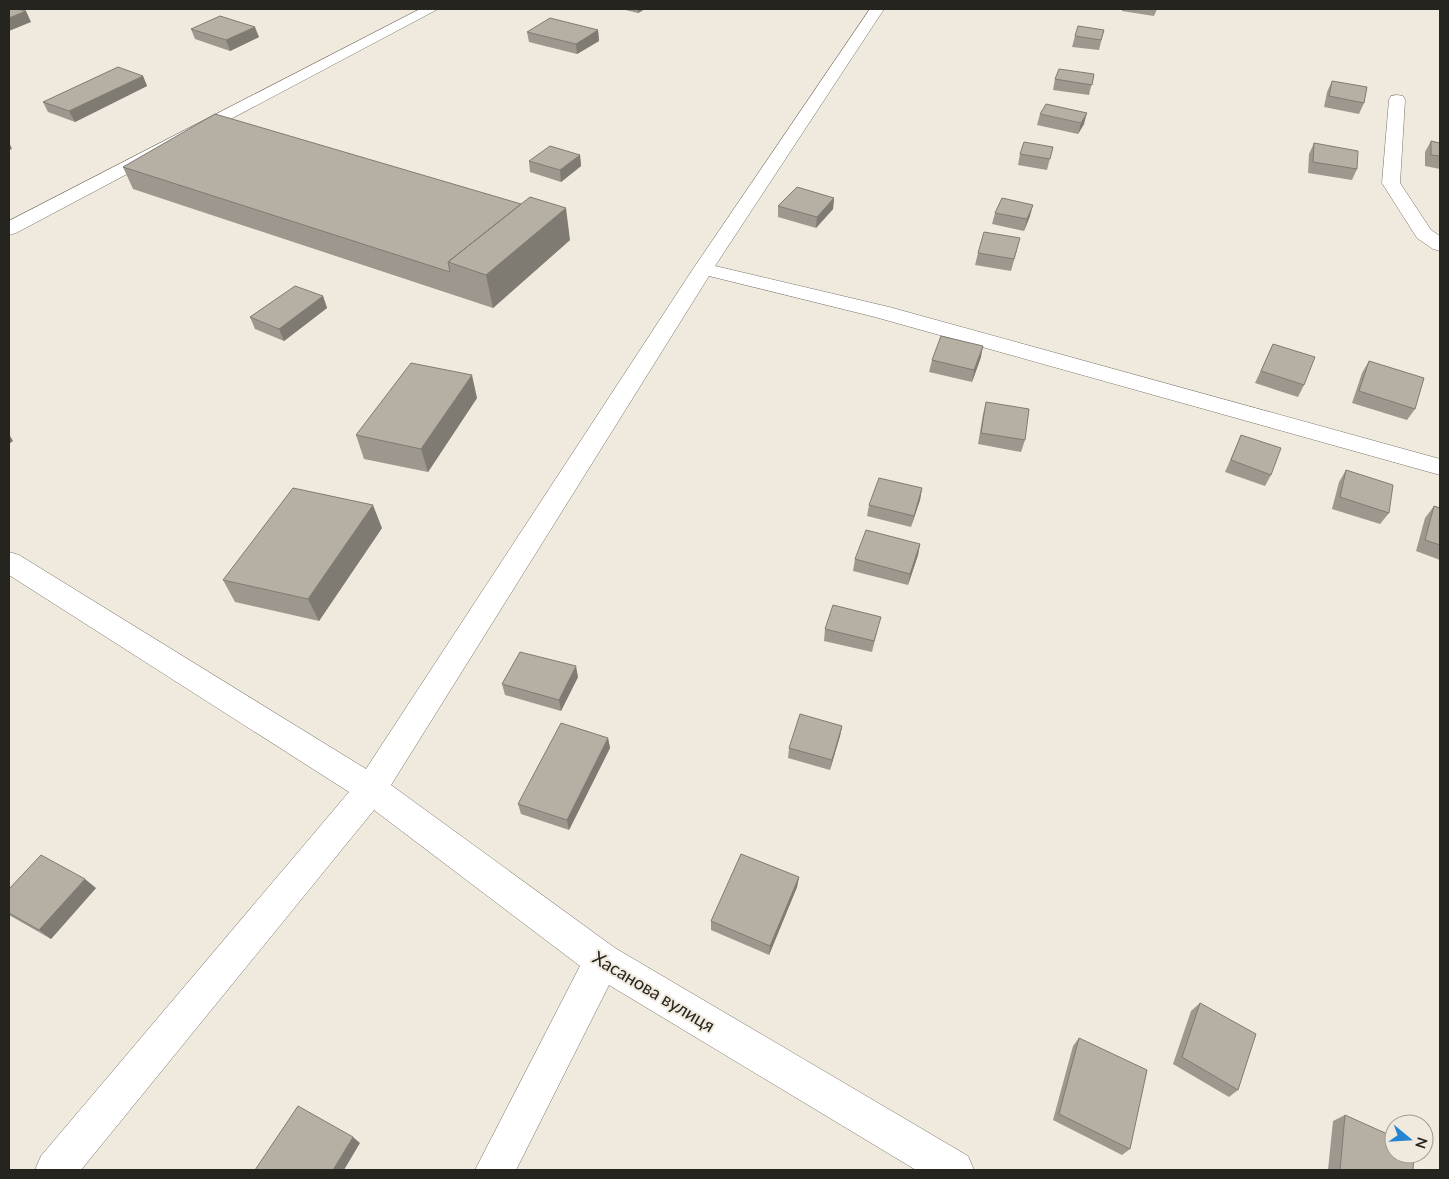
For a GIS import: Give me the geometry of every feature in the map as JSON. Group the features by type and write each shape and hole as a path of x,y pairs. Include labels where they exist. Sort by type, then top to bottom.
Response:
{"street":[{"path":"9,229 431,9"},
{"path":"55,1170 371,789 703,270 876,9"},
{"path":"1397,100 1391,183 1424,234 1440,245"},
{"path":"703,270 881,312 1440,467"},
{"name":"Хасанова вулиця","path":"9,562 371,789 602,961 954,1170"},
{"path":"495,1170 602,961"}],"building":[{"path":"9,9 17,9 26,11 9,18"},
{"path":"220,16 255,27 226,40 191,29"},
{"path":"550,18 598,30 576,44 527,32"},
{"path":"1078,26 1104,30 1101,40 1075,36"},
{"path":"118,67 143,76 69,111 43,102"},
{"path":"1059,69 1094,74 1092,85 1055,79"},
{"path":"1332,81 1367,87 1364,103 1329,96"},
{"path":"1046,104 1087,113 1081,123 1040,114"},
{"path":"215,114 521,204 448,262 450,272 123,167"},
{"path":"1431,141 1440,143 1440,156 1431,155"},
{"path":"1024,142 1053,147 1050,159 1020,154"},
{"path":"1314,143 1358,151 1357,169 1313,162"},
{"path":"550,146 580,155 560,170 529,161"},
{"path":"797,187 834,198 817,217 778,206"},
{"path":"530,197 566,208 486,275 448,262"},
{"path":"1002,198 1033,205 1027,219 995,213"},
{"path":"984,232 1020,238 1014,259 978,253"},
{"path":"295,286 323,296 279,329 250,317"},
{"path":"941,336 983,346 974,370 932,360"},
{"path":"1273,344 1315,357 1304,385 1261,371"},
{"path":"1369,361 1424,378 1415,409 1359,391"},
{"path":"411,363 472,375 421,449 356,435"},
{"path":"986,402 1029,409 1025,440 981,433"},
{"path":"1241,435 1281,448 1271,475 1231,460"},
{"path":"1346,470 1393,485 1389,513 1340,497"},
{"path":"879,478 922,488 914,516 869,505"},
{"path":"293,488 373,505 308,599 223,580"},
{"path":"1434,506 1440,508 1440,545 1425,540"},
{"path":"866,530 920,544 910,574 855,559"},
{"path":"833,605 881,617 874,641 825,629"},
{"path":"520,652 576,666 559,700 502,684"},
{"path":"800,714 842,726 832,760 789,748"},
{"path":"561,723 608,738 567,820 518,804"},
{"path":"741,854 799,877 770,946 711,921"},
{"path":"41,855 85,879 39,930 9,913 9,889"},
{"path":"1200,1003 1256,1034 1238,1090 1182,1057"},
{"path":"1079,1038 1147,1070 1130,1149 1059,1114"},
{"path":"298,1106 353,1137 333,1170 255,1170"},
{"path":"1345,1115 1384,1133 1384,1164 1413,1164 1413,1170 1340,1170"}]}
